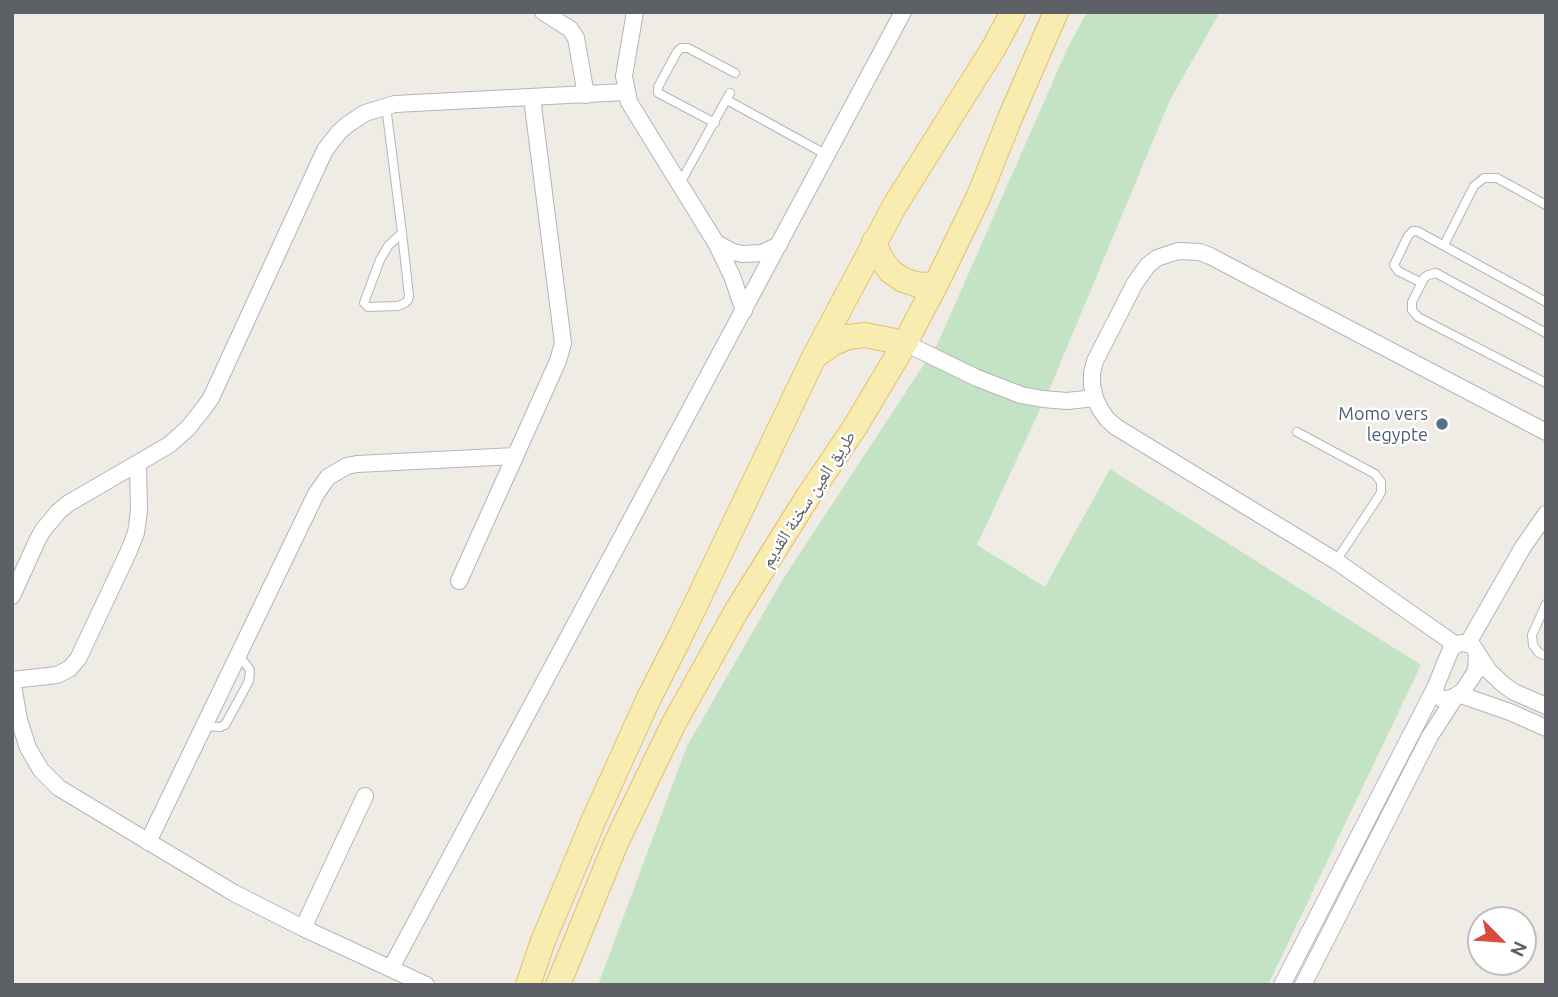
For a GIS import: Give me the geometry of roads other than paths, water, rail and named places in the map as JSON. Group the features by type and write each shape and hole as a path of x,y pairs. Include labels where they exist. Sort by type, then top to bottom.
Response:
{"main road":[{"path":"527,985 585,842 648,700 814,357 895,205 993,49 1013,12"},
{"name":"طريق العين سخنة القديم","path":"558,985 616,843 673,724 737,610 855,427 905,343 936,284 978,198 1056,12"},
{"path":"874,242 890,271 919,285 936,284"},
{"path":"814,357 848,337 865,335 905,343"}],"street":[{"path":"543,12 570,29 576,38 586,95"},
{"path":"635,12 624,76 626,92 633,111 716,243 732,276 744,311"},
{"path":"391,968 903,12"},
{"path":"12,596 37,541 51,520 69,503 169,445 197,419 211,398 325,150 339,132 356,118 386,106 626,92"},
{"path":"459,581 558,360 563,343 532,98"},
{"path":"716,243 733,252 752,255 779,245"},
{"path":"1546,432 1210,256 1189,250 1157,258 1140,274 1095,361 1093,373 1095,398 1107,419 1116,427 1336,561 1467,647 1489,671 1514,692 1546,706"},
{"path":"905,343 977,378 1021,395 1067,401 1095,398"},
{"path":"148,842 316,494 328,477 347,466 357,464 515,456"},
{"path":"138,463 139,511 136,533 78,659 69,669 57,676 12,680 22,735 28,748 41,770 59,788 148,842 234,893 426,985"},
{"path":"1467,647 1546,514"},
{"path":"1282,985 1435,688 1451,649 1467,647"},
{"path":"1435,688 1440,699 1444,700 1467,687 1476,671 1467,647"},
{"path":"1457,695 1510,712 1546,728"},
{"path":"1303,985 1430,736 1457,695"},
{"path":"303,928 365,796"}],"lane":[{"path":"715,123 658,93 658,88 681,48 688,48 735,73"},
{"path":"679,185 729,96 827,155"},
{"path":"386,106 409,296 405,303 398,306 368,307 364,303 380,260 388,246 401,233"},
{"path":"1444,245 1474,186 1484,178 1497,178 1546,205"},
{"path":"1422,283 1398,271 1394,265 1413,231 1420,232 1546,302"},
{"path":"1546,333 1436,273 1427,275 1412,302 1415,314 1546,383"},
{"path":"1297,432 1376,474 1381,482 1379,496 1336,561"},
{"path":"1546,604 1532,635 1533,645 1539,653 1546,656"}],"place":[{"name":"Momo vers legypte","path":"1442,424"}]}
